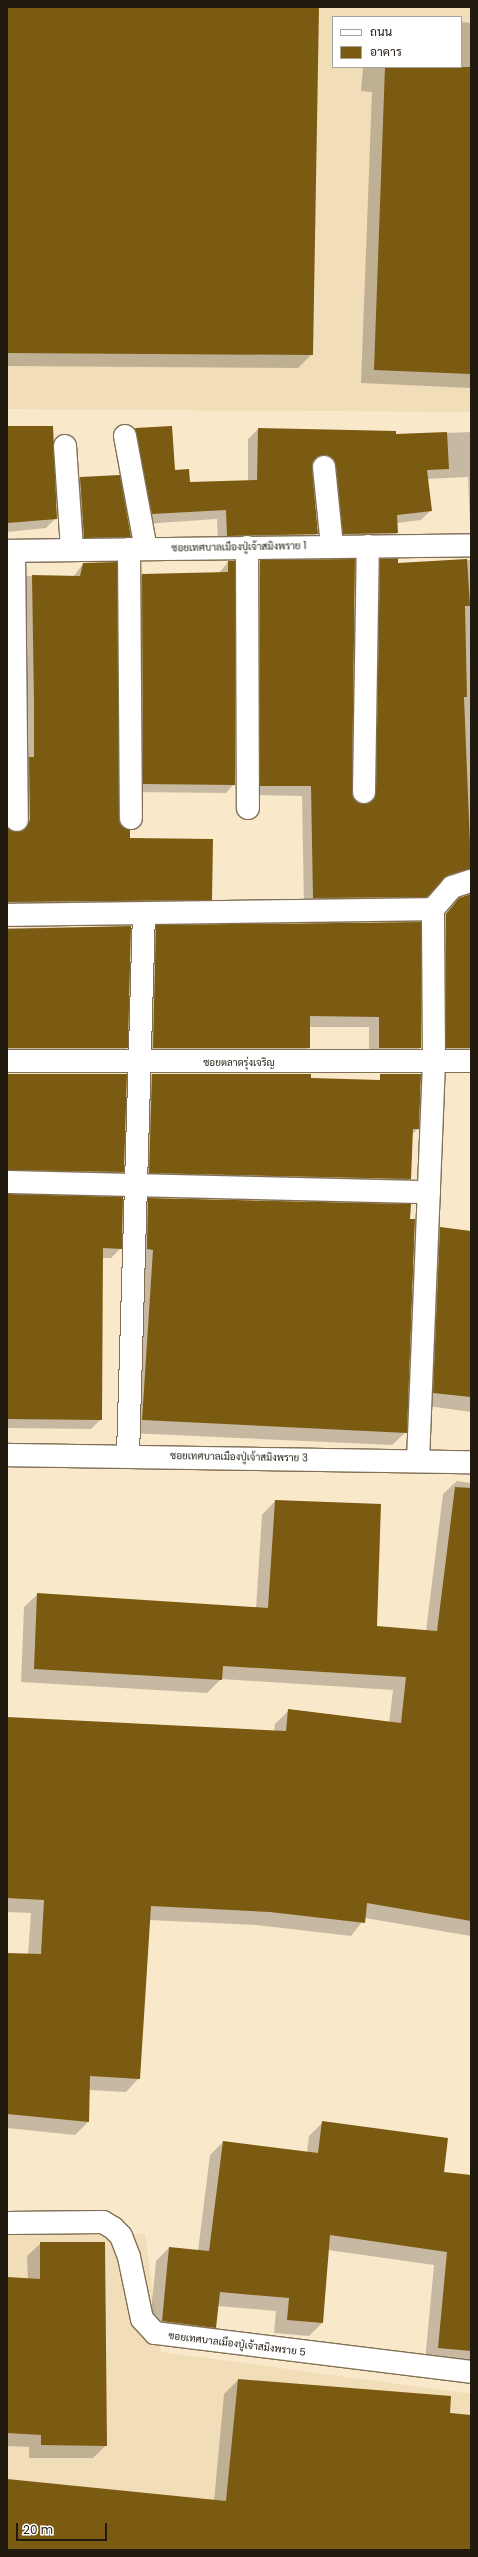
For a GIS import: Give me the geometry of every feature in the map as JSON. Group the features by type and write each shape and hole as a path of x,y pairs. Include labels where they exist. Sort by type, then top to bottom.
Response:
{"street":[{"path":"125,436 138,549 131,818"},
{"path":"65,446 72,550"},
{"path":"324,467 332,546"},
{"name":"ซอยเทศบาลเมืองปู่เจ้าสมิงพราย 1","path":"10,551 471,545"},
{"path":"364,792 368,546"},
{"path":"247,547 248,808"},
{"path":"10,551 17,820"},
{"path":"418,1461 434,1062 433,909 452,887 471,881"},
{"path":"7,915 433,909"},
{"path":"128,1455 142,1063 144,914"},
{"name":"ซอยตลาดรุ่งเจริญ","path":"7,1061 142,1063 471,1061"},
{"path":"7,1182 429,1192"},
{"name":"ซอยเทศบาลเมืองปู่เจ้าสมิงพราย 3","path":"7,1455 128,1455 471,1462"},
{"name":"ซอยเทศบาลเมืองปู่เจ้าสมิงพราย 5","path":"7,2223 104,2222 113,2228 121,2236 129,2257 142,2319 155,2333 471,2372"}],"shaded area":[{"path":"7,7 471,7 471,412 7,409"},
{"path":"7,2234 145,2234 161,2352 471,2394 471,2550 7,2550"}],"building":[{"path":"7,7 319,7 313,355 7,353"},
{"path":"471,67 471,374 374,370 385,68"},
{"path":"7,426 53,426 57,519 7,523"},
{"path":"172,426 175,470 189,469 190,482 257,480 258,428 396,431 396,434 447,432 449,469 427,470 432,511 397,515 398,533 343,534 336,465 329,456 322,455 313,462 312,468 318,534 227,536 226,510 152,514 135,428"},
{"path":"120,475 131,537 84,538 80,477"},
{"path":"398,558 398,563 467,559 470,606 465,606 467,697 464,697 471,869 448,875 427,897 313,898 311,786 260,786 260,560 355,559 352,792 357,802 364,804 374,799 376,792 380,559"},
{"path":"228,561 235,561 235,785 143,784 142,574 228,572"},
{"path":"117,562 120,824 130,830 130,838 213,839 212,900 8,902 7,827 17,832 23,831 30,820 29,757 34,757 32,575 80,576 83,563"},
{"path":"471,894 471,1048 446,1048 446,914 459,898"},
{"path":"421,922 421,1048 379,1048 379,1017 310,1016 310,1048 153,1048 156,925"},
{"path":"131,926 128,1048 7,1048 7,929"},
{"path":"7,1074 127,1074 124,1172 7,1170"},
{"path":"152,1074 311,1074 311,1078 380,1080 380,1074 421,1074 419,1129 413,1129 411,1179 149,1173"},
{"path":"7,1194 123,1197 122,1249 103,1248 102,1420 7,1419"},
{"path":"148,1198 411,1204 410,1219 415,1219 407,1433 142,1420 153,1250 147,1249"},
{"path":"440,1227 471,1231 471,1397 433,1393"},
{"path":"455,1487 471,1488 471,1921 367,1903 365,1923 270,1912 151,1906 140,2079 90,2076 89,2122 7,2114 7,1953 41,1954 44,1900 7,1898 7,1717 286,1731 288,1709 401,1723 406,1677 223,1666 222,1680 34,1669 37,1593 268,1608 275,1500 381,1504 377,1626 437,1631"},
{"path":"322,2121 448,2138 444,2172 471,2175 471,2351 438,2348 447,2252 330,2235 323,2323 287,2320 289,2298 220,2292 216,2328 162,2321 169,2247 209,2251 223,2141 318,2153"},
{"path":"40,2242 105,2242 107,2446 41,2445 41,2435 7,2433 7,2277 40,2279"},
{"path":"238,2379 451,2396 450,2413 471,2415 471,2550 7,2550 7,2479 226,2501"}]}
